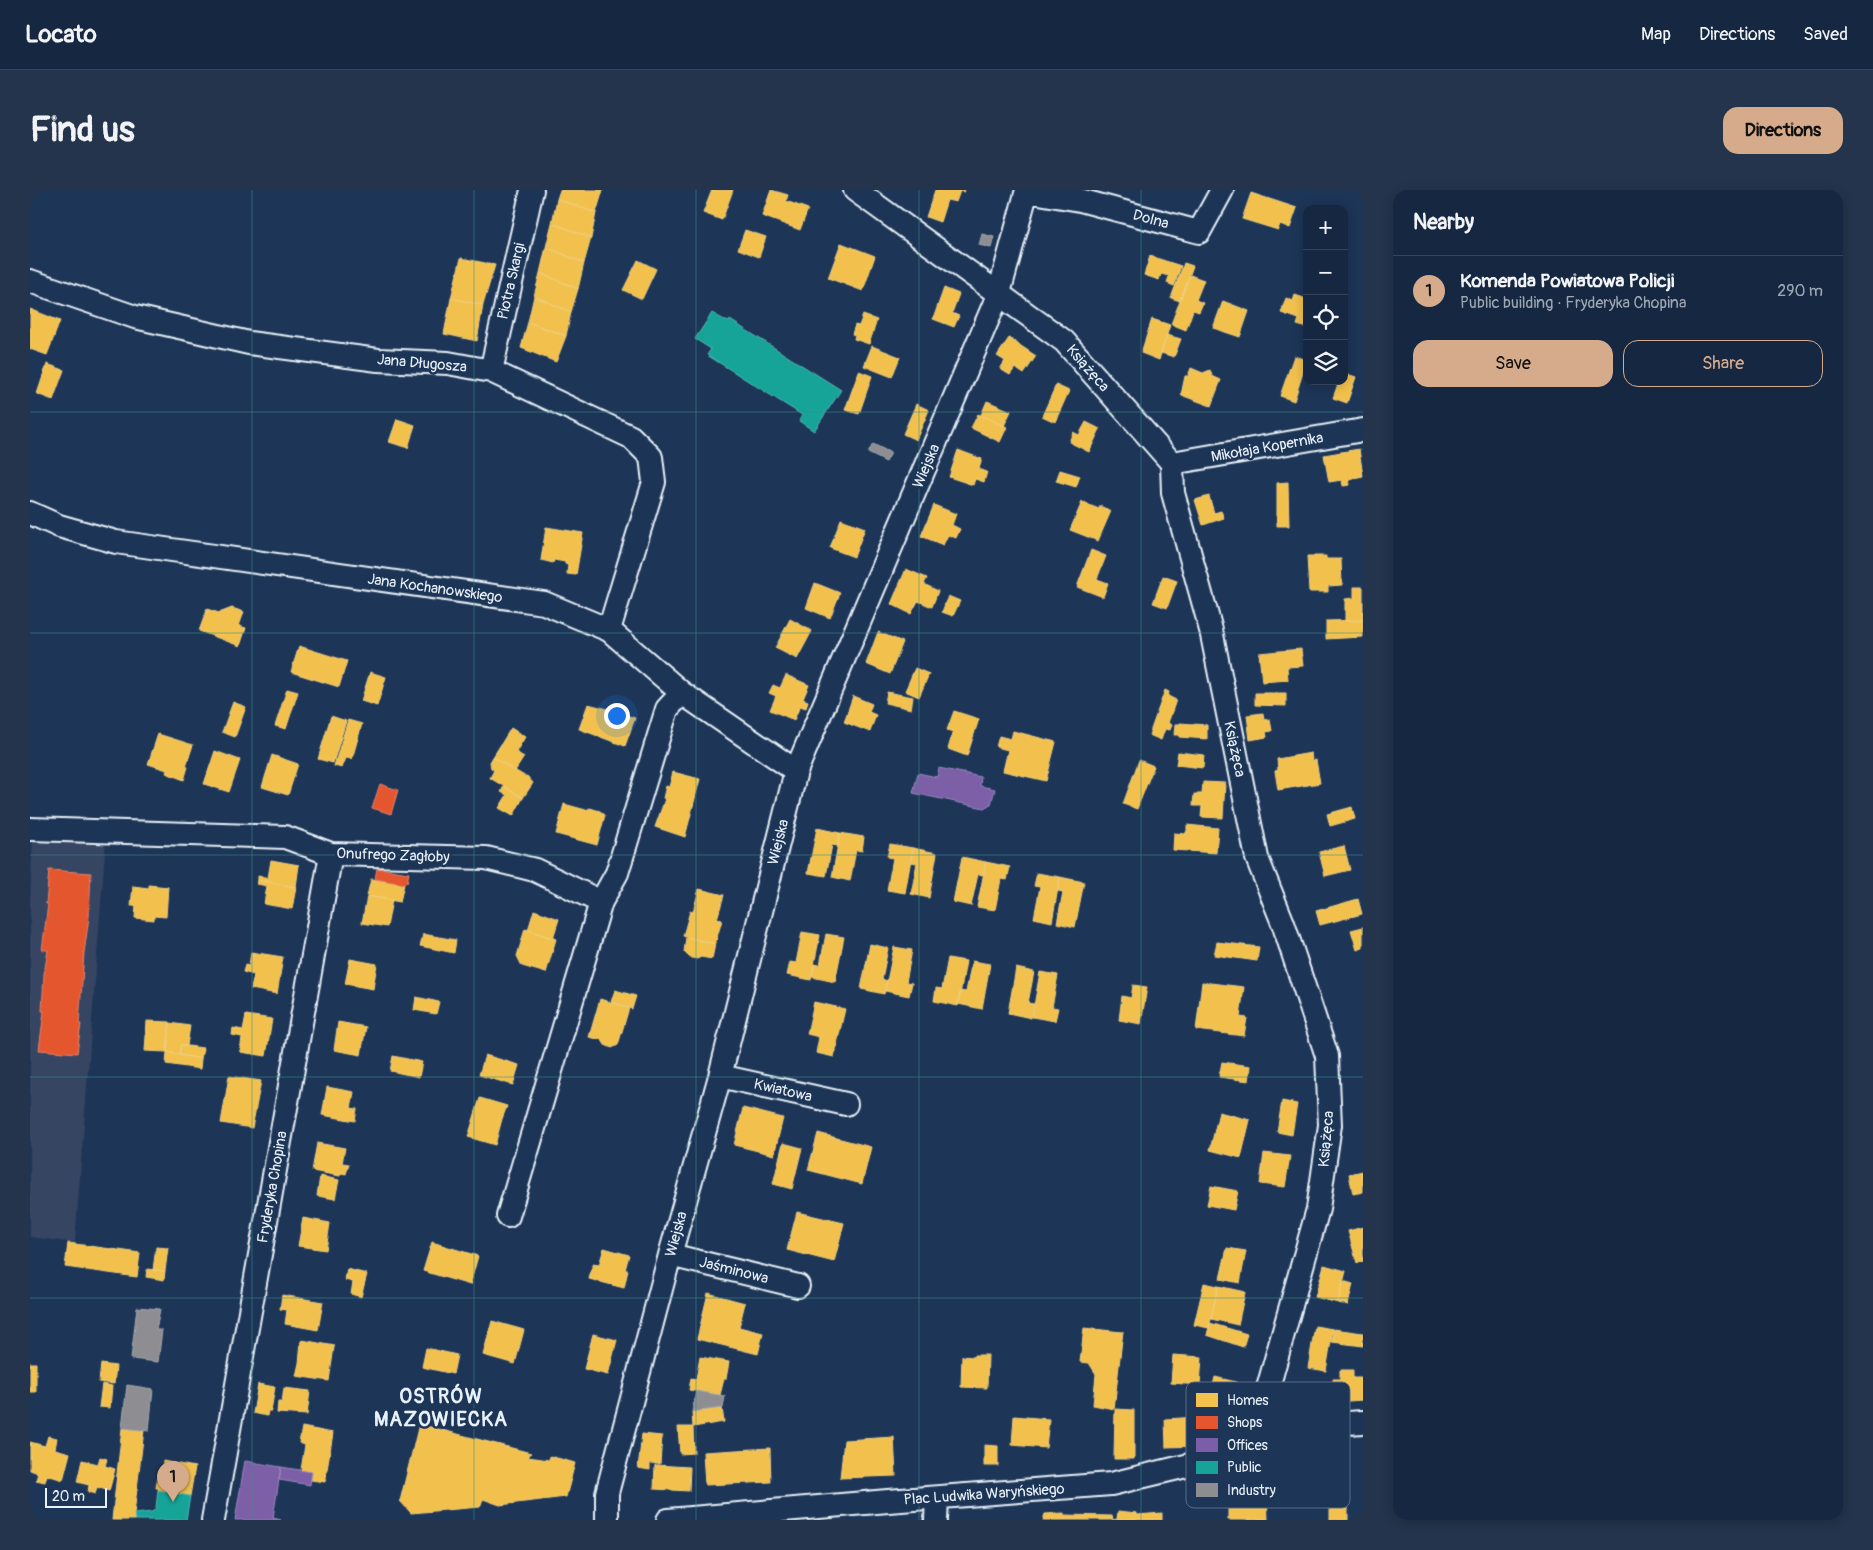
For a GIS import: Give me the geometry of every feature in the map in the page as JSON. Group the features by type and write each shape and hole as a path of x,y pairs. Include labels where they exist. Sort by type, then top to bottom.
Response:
{"street":[{"name":"Piotra Skargi","path":"491,372 532,190"},
{"name":"Książęca","path":"855,190 1064,341 1172,463 1172,493 1211,630 1257,858 1284,923 1328,1056 1330,1125 1318,1209 1270,1382"},
{"name":"Wiejska","path":"607,1520 607,1493 720,1076 796,770 999,293 1027,190"},
{"name":"Dolna","path":"1027,190 1080,200 1199,232 1222,190"},
{"name":"Jana Długosza","path":"30,281 135,317 248,343 378,360 448,362 491,372 630,437 651,457 654,482 609,630"},
{"name":"Mikołaja Kopernika","path":"1172,463 1363,430"},
{"name":"Jana Kochanowskiego","path":"30,513 60,526 116,542 544,603 609,630 682,693 796,770"},
{"path":"508,1216 601,902 617,873 667,709 682,693"},
{"name":"Onufrego Zagłoby","path":"30,829 285,837 331,854 486,858 535,870 601,902"},
{"name":"Fryderyka Chopina","path":"213,1520 331,854"},
{"name":"Kwiatowa","path":"720,1076 846,1104"},
{"name":"Jaśminowa","path":"670,1255 798,1286"},
{"name":"Plac Ludwika Waryńskiego","path":"1350,1423 1363,1422"},
{"name":"Plac Ludwika Waryńskiego","path":"668,1520 1111,1484 1186,1466"},
{"path":"936,1520 937,1498"}],"shaded area":[{"path":"33,837 106,839 75,1243 30,1237 30,898"}],"building: Homes":[{"path":"560,190 603,190 596,213 557,199"},
{"path":"712,190 733,190 722,220 703,213"},
{"path":"771,190 788,195 786,201 808,209 800,230 762,216"},
{"path":"935,190 965,190 964,192 960,191 956,202 947,200 940,222 926,217"},
{"path":"1251,193 1297,208 1290,228 1280,224 1278,230 1242,219"},
{"path":"557,199 596,213 591,238 552,223"},
{"path":"552,223 591,238 584,263 546,247"},
{"path":"745,230 766,237 759,257 738,249"},
{"path":"841,243 875,256 863,291 828,278"},
{"path":"546,247 584,263 578,289 540,273"},
{"path":"1150,256 1181,266 1174,286 1167,283 1169,276 1161,274 1159,280 1144,275"},
{"path":"461,258 495,265 483,305 451,298"},
{"path":"638,260 656,269 642,299 623,290"},
{"path":"1184,263 1193,266 1180,301 1171,298"},
{"path":"540,273 578,289 571,312 534,296"},
{"path":"1190,275 1204,280 1196,300 1203,303 1199,312 1193,310 1186,330 1171,324"},
{"path":"944,288 959,294 952,313 959,316 954,327 933,319"},
{"path":"1295,295 1303,298 1303,327 1297,325 1299,319 1281,313 1286,298 1293,301"},
{"path":"534,296 571,312 566,336 528,322"},
{"path":"451,298 483,305 477,341 444,334"},
{"path":"1223,301 1249,311 1240,337 1213,328"},
{"path":"30,309 60,321 47,355 30,349"},
{"path":"863,315 877,320 869,344 854,339 855,335 852,334 855,325 859,326"},
{"path":"1152,319 1170,325 1159,360 1141,353"},
{"path":"528,322 566,336 556,362 521,348"},
{"path":"1167,335 1181,339 1174,357 1161,353"},
{"path":"1009,338 1036,356 1024,374 1015,368 1010,375 1000,369 1005,361 997,356"},
{"path":"872,346 900,357 892,377 864,366"},
{"path":"1294,356 1303,359 1303,373 1294,401 1280,396"},
{"path":"47,364 64,370 53,400 37,394"},
{"path":"1191,368 1203,373 1210,370 1212,376 1221,380 1211,406 1181,395 1185,376 1188,376"},
{"path":"859,371 872,376 859,414 845,410"},
{"path":"1348,374 1356,377 1347,403 1333,398 1338,385 1348,385"},
{"path":"1056,385 1069,391 1055,422 1042,416"},
{"path":"987,401 1011,411 1004,426 981,415"},
{"path":"916,404 929,410 916,440 903,434"},
{"path":"978,414 1007,427 1000,442 971,428"},
{"path":"397,419 415,425 408,448 389,442"},
{"path":"1086,422 1100,429 1089,452 1069,442 1073,432 1079,435"},
{"path":"1359,449 1363,476 1349,479 1350,485 1343,486 1342,480 1329,482 1324,455"},
{"path":"958,450 982,459 979,469 987,472 984,482 975,479 973,485 949,477"},
{"path":"1060,470 1080,476 1076,487 1056,481"},
{"path":"1288,482 1289,526 1277,526 1277,483"},
{"path":"1209,496 1214,513 1221,511 1224,518 1203,525 1195,500"},
{"path":"1082,502 1099,509 1100,506 1111,511 1098,541 1070,530"},
{"path":"934,505 956,514 952,525 960,529 956,538 948,535 943,545 921,536"},
{"path":"841,519 865,528 854,557 830,548"},
{"path":"546,527 583,533 576,575 567,574 568,565 565,562 554,560 553,563 541,560"},
{"path":"1091,550 1106,556 1097,579 1108,583 1103,597 1077,587"},
{"path":"1307,556 1326,556 1326,559 1341,559 1342,585 1328,586 1328,592 1309,592"},
{"path":"906,569 927,578 924,584 938,591 932,607 918,601 911,614 891,604"},
{"path":"1163,576 1177,581 1167,608 1153,603"},
{"path":"815,583 840,593 830,618 806,608"},
{"path":"1354,587 1363,587 1363,620 1345,621 1345,599 1354,598"},
{"path":"948,596 960,601 953,616 942,612"},
{"path":"232,608 244,612 239,626 246,628 240,646 199,631 207,609 219,613"},
{"path":"790,619 812,631 797,659 775,648"},
{"path":"1363,620 1363,637 1326,639 1326,621"},
{"path":"878,632 903,642 890,674 866,664"},
{"path":"299,646 347,661 339,687 291,672"},
{"path":"1301,649 1303,666 1287,667 1288,680 1262,682 1259,653"},
{"path":"915,668 929,674 919,697 905,691"},
{"path":"370,672 386,677 377,706 361,701"},
{"path":"786,675 809,685 803,699 808,701 806,708 800,706 794,720 770,710 776,696 769,693 773,685 780,688"},
{"path":"287,689 298,692 286,729 275,726"},
{"path":"1165,690 1169,692 1168,696 1176,700 1168,723 1172,725 1170,730 1165,729 1161,740 1149,735"},
{"path":"887,692 913,697 911,709 885,703"},
{"path":"1255,693 1286,693 1286,706 1255,705"},
{"path":"853,696 872,704 869,712 876,715 870,732 844,722"},
{"path":"233,702 246,707 235,737 222,732"},
{"path":"588,704 612,710 617,705 622,707 623,714 635,718 625,746 579,729"},
{"path":"954,711 979,719 967,756 948,749 953,732 947,730"},
{"path":"1263,713 1264,720 1270,719 1272,731 1266,732 1267,737 1250,740 1247,715"},
{"path":"331,716 346,721 333,763 318,759"},
{"path":"348,720 362,724 352,759 346,758 342,768 334,766"},
{"path":"1175,724 1207,725 1207,739 1174,735"},
{"path":"511,728 525,737 516,752 524,757 515,771 493,757"},
{"path":"1013,731 1056,742 1046,781 1003,771 1008,750 996,747 999,736 1011,739"},
{"path":"158,734 193,745 186,766 188,767 184,780 166,773 167,770 148,764"},
{"path":"215,751 240,760 229,792 204,784"},
{"path":"1178,752 1204,755 1203,768 1176,765"},
{"path":"1311,753 1312,761 1316,760 1320,783 1278,790 1275,771 1278,770 1277,759"},
{"path":"272,755 298,764 288,795 262,787"},
{"path":"493,757 527,776 533,783 523,798 490,778 494,770 491,768 490,762"},
{"path":"1139,760 1154,766 1137,809 1123,804"},
{"path":"673,772 700,779 685,837 655,827 665,799 663,798 666,786 669,787"},
{"path":"1203,782 1225,783 1223,818 1201,817 1202,806 1193,806 1194,794 1202,794"},
{"path":"504,786 523,798 513,816 499,808 507,795 501,792"},
{"path":"564,804 586,810 590,808 600,811 605,815 597,845 556,834"},
{"path":"1352,807 1355,819 1330,826 1327,814"},
{"path":"1187,825 1218,828 1216,853 1173,850 1174,833 1185,834"},
{"path":"817,828 840,833 838,846 832,845 826,876 808,873"},
{"path":"840,833 864,837 862,851 856,850 850,881 832,877"},
{"path":"890,844 913,848 905,893 887,890 893,858 887,857"},
{"path":"1344,846 1350,870 1325,876 1319,852"},
{"path":"913,848 937,853 929,898 911,894 917,863 911,862"},
{"path":"962,857 986,862 983,875 978,874 971,906 953,902"},
{"path":"271,860 299,865 296,887 258,880 258,876 268,878"},
{"path":"986,862 1010,867 1007,880 1001,879 995,910 977,907"},
{"path":"1037,873 1060,877 1052,922 1034,918 1040,887 1034,886"},
{"path":"1060,877 1084,882 1075,927 1057,923 1063,892 1058,891"},
{"path":"371,879 404,884 400,902 367,896"},
{"path":"258,880 296,887 292,909 264,904 267,886 257,884"},
{"path":"149,885 168,887 166,917 154,916 154,920 135,918 136,906 131,906 133,886 149,888"},
{"path":"699,889 724,895 717,919 722,920 715,944 683,936 690,911 693,912"},
{"path":"367,896 392,900 387,927 362,923"},
{"path":"1358,899 1362,914 1320,925 1316,911"},
{"path":"534,910 559,919 553,938 528,930"},
{"path":"1363,927 1363,948 1357,950 1351,930"},
{"path":"525,929 556,939 546,973 522,966 517,956"},
{"path":"802,932 820,935 811,980 787,975 790,962 796,963"},
{"path":"423,934 456,940 454,953 420,946"},
{"path":"826,934 844,937 835,982 812,977 814,964 820,965"},
{"path":"686,937 715,944 712,959 692,958 684,952"},
{"path":"1217,942 1259,947 1257,961 1214,955"},
{"path":"870,944 888,948 882,979 887,981 884,994 861,989"},
{"path":"894,947 912,950 906,982 912,983 909,996 885,991"},
{"path":"251,952 283,957 277,994 251,989 254,975 243,972 245,965 249,966"},
{"path":"948,958 966,961 958,1006 934,1001 936,988 942,989"},
{"path":"350,959 377,964 373,989 345,984"},
{"path":"972,961 990,964 982,1009 958,1004 960,991 966,992"},
{"path":"1016,968 1034,972 1028,1003 1034,1004 1031,1018 1008,1013"},
{"path":"1040,972 1058,975 1052,1007 1058,1008 1055,1021 1032,1017"},
{"path":"1202,982 1244,987 1240,1017 1247,1018 1244,1036 1196,1030"},
{"path":"1133,985 1147,987 1141,1024 1119,1020 1122,996 1131,998"},
{"path":"615,990 636,996 632,1009 611,1002"},
{"path":"416,997 439,1002 436,1014 414,1010"},
{"path":"600,999 629,1008 618,1045 612,1048 605,1045 602,1040 589,1037"},
{"path":"814,1002 845,1009 834,1057 816,1053 819,1037 807,1034"},
{"path":"246,1015 272,1019 266,1056 240,1052 242,1037 232,1035 233,1028 243,1030"},
{"path":"147,1021 170,1022 167,1052 145,1051"},
{"path":"338,1022 366,1027 361,1055 334,1050"},
{"path":"170,1023 190,1026 187,1046 181,1045 179,1055 167,1052"},
{"path":"181,1045 203,1048 201,1059 179,1055"},
{"path":"167,1052 201,1059 200,1069 166,1064"},
{"path":"485,1055 519,1065 513,1085 479,1075"},
{"path":"393,1056 422,1062 419,1077 390,1071"},
{"path":"1222,1062 1251,1066 1249,1081 1219,1077"},
{"path":"229,1076 261,1081 252,1128 221,1123"},
{"path":"327,1087 354,1092 351,1108 357,1109 355,1121 322,1115"},
{"path":"480,1098 507,1106 495,1145 468,1137"},
{"path":"1282,1101 1297,1104 1292,1135 1277,1132"},
{"path":"743,1108 783,1118 774,1155 734,1145"},
{"path":"1219,1112 1250,1120 1241,1158 1210,1150"},
{"path":"818,1133 871,1147 862,1184 808,1170"},
{"path":"317,1143 345,1148 342,1163 349,1164 346,1174 341,1173 340,1176 312,1171"},
{"path":"783,1143 802,1148 792,1189 773,1184"},
{"path":"1264,1153 1290,1156 1285,1187 1260,1184"},
{"path":"1363,1171 1363,1192 1353,1194 1349,1174"},
{"path":"320,1176 339,1180 335,1199 317,1196"},
{"path":"1211,1186 1238,1191 1234,1210 1207,1205"},
{"path":"797,1212 844,1223 834,1262 787,1250"},
{"path":"303,1218 330,1223 326,1250 298,1246"},
{"path":"1363,1227 1363,1262 1357,1263 1348,1231"},
{"path":"432,1242 478,1256 470,1285 423,1271"},
{"path":"68,1243 140,1253 137,1277 65,1267"},
{"path":"156,1247 168,1248 165,1271 153,1270"},
{"path":"604,1248 629,1255 625,1270 628,1270 624,1288 589,1279 593,1264 599,1265"},
{"path":"1227,1248 1246,1251 1240,1283 1220,1279"},
{"path":"1324,1265 1346,1271 1338,1303 1315,1297"},
{"path":"147,1269 165,1271 164,1280 146,1277"},
{"path":"347,1269 367,1274 361,1297 351,1294 353,1282 345,1280"},
{"path":"1343,1281 1353,1284 1348,1305 1338,1303"},
{"path":"1204,1283 1218,1286 1209,1328 1194,1325"},
{"path":"1218,1286 1245,1292 1238,1325 1211,1319"},
{"path":"708,1293 745,1303 739,1327 763,1333 758,1354 697,1339"},
{"path":"282,1295 323,1302 318,1330 285,1324 287,1310 280,1309"},
{"path":"492,1321 524,1330 515,1364 483,1355"},
{"path":"1210,1323 1247,1334 1243,1347 1207,1335"},
{"path":"1315,1326 1333,1329 1326,1371 1308,1368"},
{"path":"1084,1328 1123,1331 1114,1409 1093,1405 1096,1374 1089,1363 1080,1362"},
{"path":"1334,1329 1363,1333 1363,1346 1332,1342"},
{"path":"593,1334 617,1340 608,1375 584,1369"},
{"path":"302,1340 335,1346 329,1381 296,1376"},
{"path":"426,1348 457,1355 453,1374 422,1367"},
{"path":"974,1355 988,1355 987,1388 961,1387 962,1356 974,1357"},
{"path":"1173,1355 1202,1357 1200,1382 1186,1382 1186,1384 1171,1383"},
{"path":"700,1357 729,1362 726,1379 724,1379 720,1395 689,1390 691,1378 696,1379"},
{"path":"30,1363 36,1363 36,1392 30,1392"},
{"path":"101,1364 116,1366 114,1384 99,1382"},
{"path":"1340,1370 1353,1370 1353,1378 1361,1378 1363,1400 1350,1401 1350,1382 1333,1382 1333,1379 1340,1379"},
{"path":"1215,1377 1236,1382 1214,1382"},
{"path":"102,1384 112,1386 110,1408 99,1407"},
{"path":"258,1384 275,1387 271,1411 268,1411 267,1416 253,1413"},
{"path":"284,1388 310,1391 307,1415 277,1413 278,1402 282,1402"},
{"path":"722,1408 724,1422 693,1427 692,1412"},
{"path":"1115,1409 1134,1410 1134,1459 1114,1459"},
{"path":"1014,1416 1049,1419 1046,1448 1012,1445"},
{"path":"1186,1418 1186,1446 1166,1447 1165,1419"},
{"path":"419,1424 531,1453 528,1457 549,1460 550,1456 575,1463 566,1497 500,1505 483,1499 480,1507 411,1513 400,1501"},
{"path":"302,1427 333,1433 325,1482 311,1480 312,1472 301,1470 305,1445 299,1443"},
{"path":"678,1427 693,1427 694,1453 680,1454"},
{"path":"122,1428 144,1430 134,1514 135,1520 112,1520"},
{"path":"642,1434 662,1436 660,1464 650,1463 650,1470 638,1468"},
{"path":"48,1436 57,1438 55,1449 70,1453 63,1480 47,1475 45,1482 36,1480 38,1473 30,1470 30,1442 45,1446"},
{"path":"894,1437 896,1476 840,1478 844,1440"},
{"path":"984,1445 998,1446 998,1466 984,1466"},
{"path":"770,1448 771,1482 705,1485 703,1452"},
{"path":"100,1457 107,1459 105,1466 115,1469 109,1491 97,1487 95,1494 88,1492 89,1485 77,1482 82,1460 98,1464"},
{"path":"163,1461 195,1467 190,1496 156,1488 158,1475 161,1476"},
{"path":"655,1465 690,1467 689,1491 654,1489"},
{"path":"1228,1508 1268,1508 1268,1520 1228,1520"},
{"path":"1330,1508 1348,1508 1348,1520 1330,1520"},
{"path":"1118,1511 1137,1513 1137,1515 1162,1513 1162,1520 1113,1520 1117,1519"},
{"path":"1064,1513 1064,1515 1112,1516 1113,1520 1043,1520 1045,1514"}],"building: Shops":[{"path":"380,784 398,790 391,814 372,808"},
{"path":"377,868 409,873 407,883 375,879"},
{"path":"49,870 91,873 79,1024 81,1024 77,1053 39,1050 44,1011 42,1011 44,974 48,950 42,950 48,904 46,904"}],"building: Offices":[{"path":"939,768 981,777 980,786 995,789 991,804 984,808 913,793 918,773 937,777"},
{"path":"245,1461 281,1467 273,1518 281,1520 235,1520"},
{"path":"281,1467 312,1472 310,1485 279,1480"}],"building: Public":[{"path":"712,313 728,322 730,320 841,390 814,431 799,421 802,415 707,355 711,349 695,339"},
{"path":"158,1490 190,1496 186,1520 135,1520 134,1514 152,1512 156,1508"}],"building: Industry":[{"path":"982,234 994,237 991,248 979,245"},
{"path":"873,444 891,453 886,462 868,453"},
{"path":"137,1307 160,1309 156,1330 162,1330 158,1362 131,1359"},
{"path":"127,1385 153,1389 149,1431 122,1428"},
{"path":"696,1391 725,1396 723,1408 692,1412"}],"place":[{"name":"Komenda Powiatowa Policji","path":"173,1502"}],"district":[{"name":"OSTRÓW MAZOWIECKA","path":"441,1408"}]}
